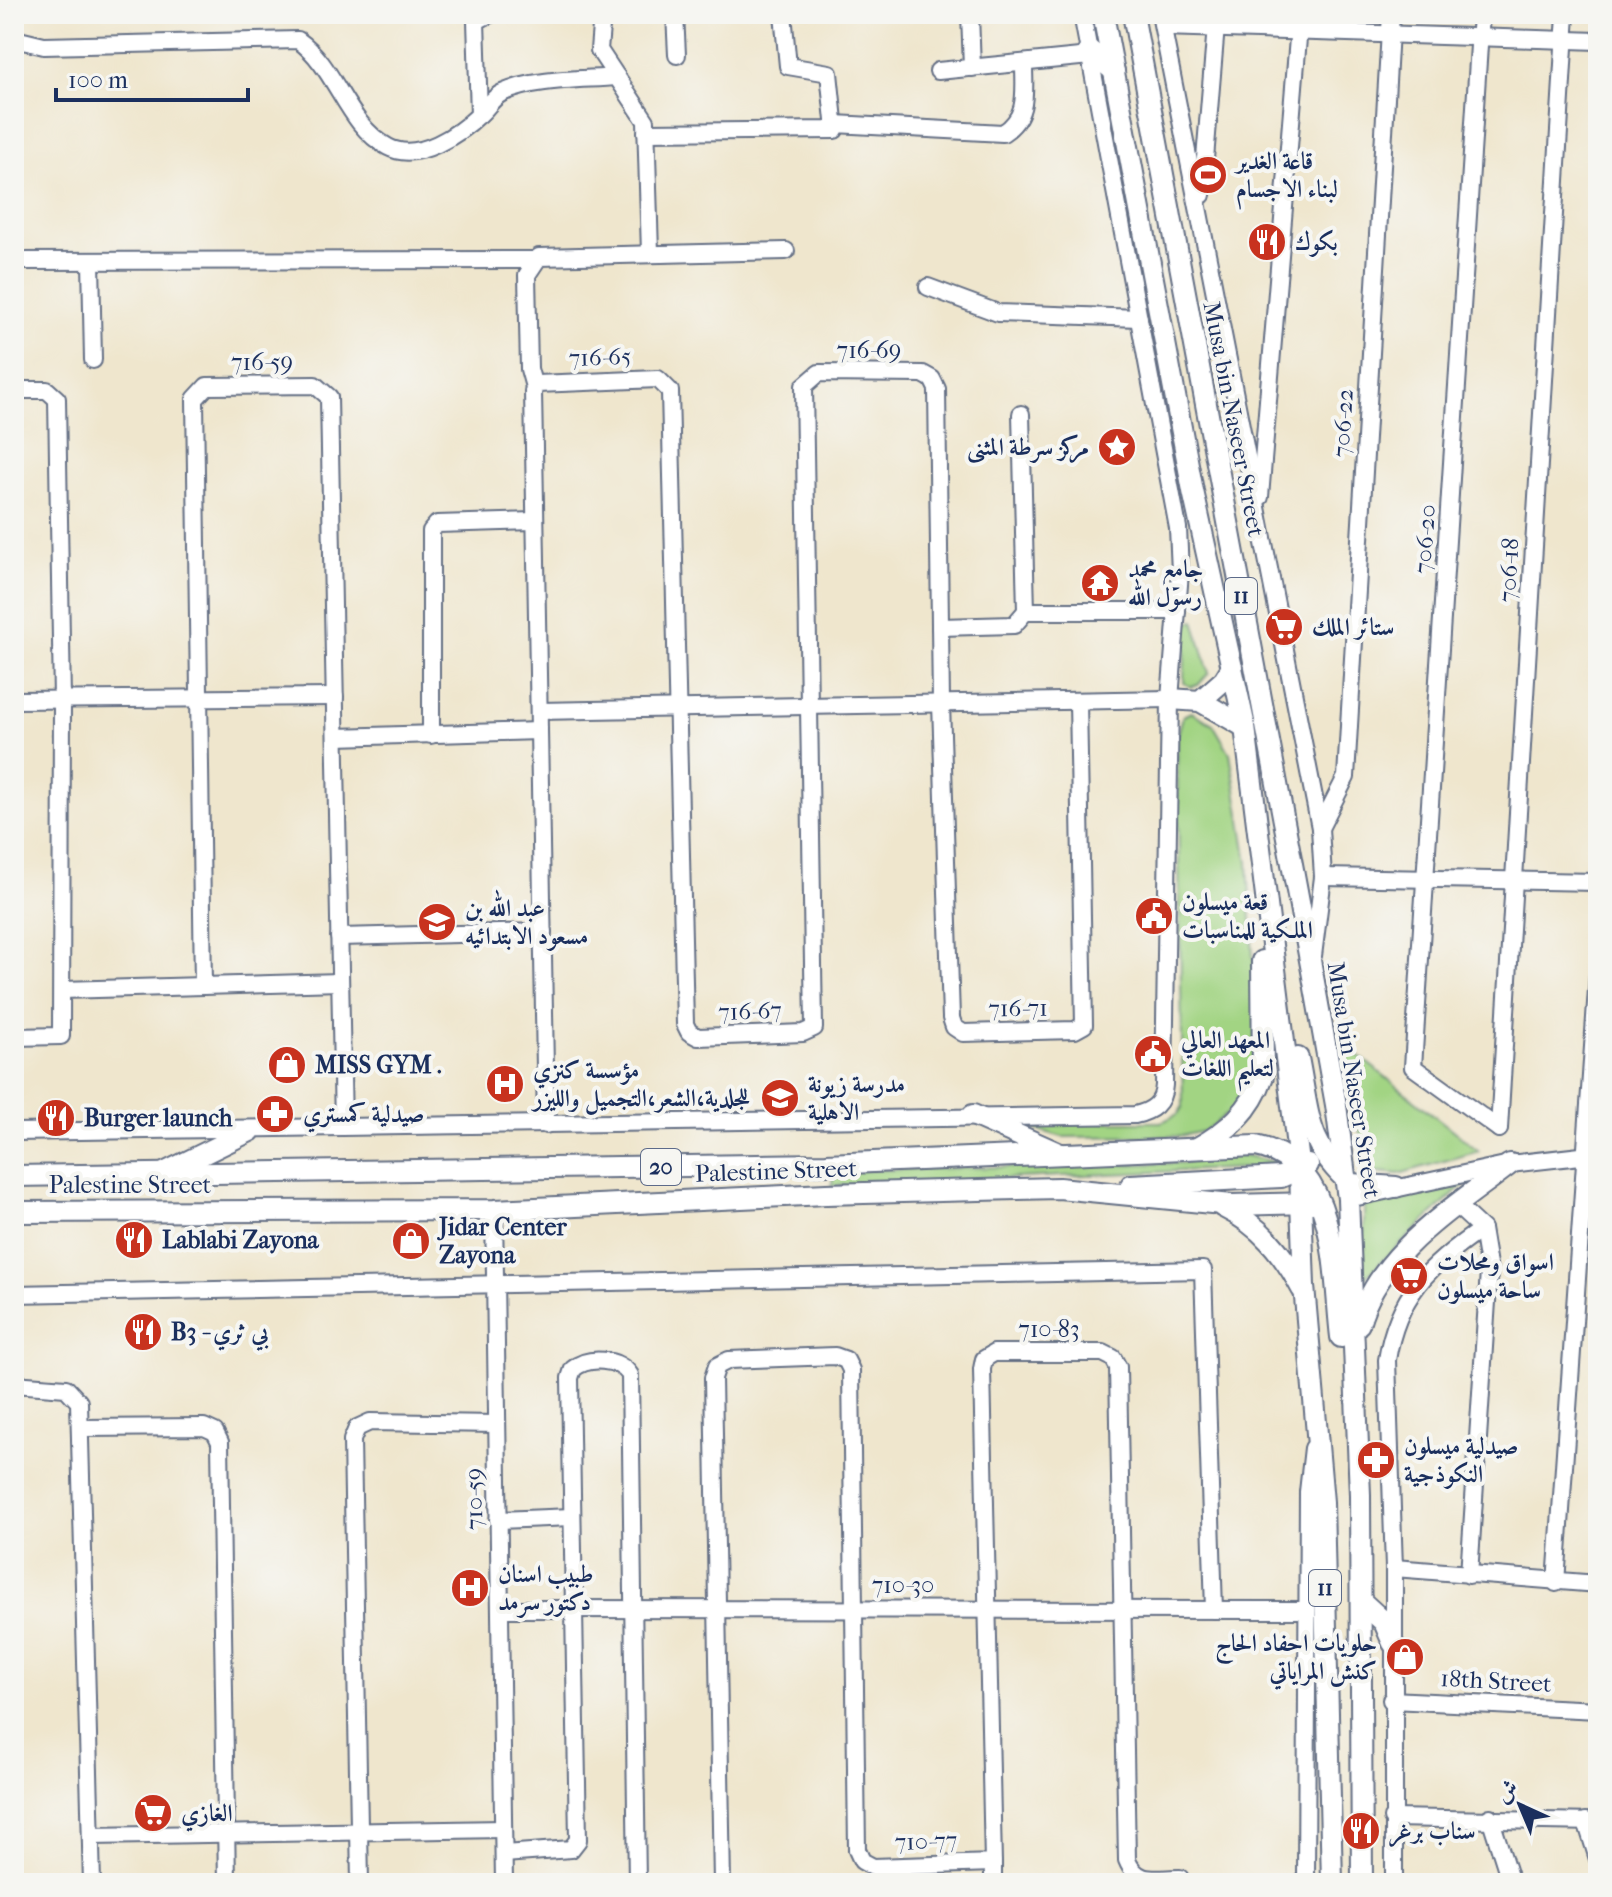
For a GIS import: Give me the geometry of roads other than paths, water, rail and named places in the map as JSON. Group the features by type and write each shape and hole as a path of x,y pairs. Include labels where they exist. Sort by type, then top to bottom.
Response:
{"main road":[{"name":"11","path":"1103,14 1193,491 1245,727 1300,1171"},
{"name":"Musa bin Naseer Street","path":"1133,14 1312,971 1336,1105 1347,1189 1360,1495 1362,1883"},
{"path":"1090,53 1114,71"},
{"path":"1200,701 1224,680 1232,667"},
{"path":"1170,699 1200,701 1245,727"},
{"path":"1192,1151 1236,1122 1263,1076 1262,873"},
{"path":"1262,873 1314,1141 1347,1189"},
{"path":"1059,1188 1273,1178 1300,1171 1321,1155 1336,1105"},
{"path":"973,1115 1065,1157"},
{"path":"161,1174 250,1131"},
{"name":"Palestine Street","path":"14,1176 826,1164 1065,1157 1256,1146 1285,1156 1300,1171"},
{"path":"826,1164 826,1194"},
{"path":"1353,1343 1369,1293 1381,1277 1456,1205 1510,1164"},
{"path":"1300,1171 1311,1203 1328,1226 1360,1495"},
{"name":"Palestine Street","path":"14,1212 494,1210 826,1194 1059,1188 1216,1203 1311,1203 1347,1189 1396,1187"},
{"path":"1216,1203 1239,1215 1270,1241 1305,1294"},
{"name":"11","path":"1311,1203 1305,1294 1323,1502 1332,1883"},
{"path":"1361,1601 1384,1622 1393,1643"}],"street":[{"path":"479,115 476,21 490,14"},
{"path":"602,14 599,50 641,111 646,132 650,253"},
{"path":"675,14 677,55"},
{"path":"646,132 835,130 829,73 788,66 783,14"},
{"path":"970,14 972,68"},
{"path":"14,1132 250,1131 973,1115 1135,1115 1149,1112 1160,1102 1164,1085 1170,699 1180,572 1178,528 1082,14"},
{"path":"1258,518 1300,14"},
{"name":"706-22","path":"1320,828 1346,777 1391,14"},
{"name":"706-20","path":"1481,14 1428,879 1413,1067 1499,1129"},
{"name":"706-18","path":"1499,1129 1566,14"},
{"path":"1312,971 1323,877 1320,828 1162,21 1217,21 1299,31 1598,41"},
{"path":"1201,213 1217,21"},
{"path":"16,37 44,46 298,40 324,64 369,133 390,149 417,150 440,145 479,115 497,95 520,86 617,77"},
{"path":"938,71 1024,64 1090,53"},
{"path":"835,124 1003,133 1018,123 1024,108 1024,64"},
{"path":"14,261 534,260 549,254 786,251"},
{"path":"534,260 527,275 529,369 534,387 546,1125"},
{"path":"91,261 93,360"},
{"path":"928,287 998,313 1139,318"},
{"name":"716-69","path":"810,706 804,386 819,373 923,374 932,379 937,389 941,703"},
{"name":"716-65","path":"534,387 539,383 658,379 670,391 679,709"},
{"name":"716-59","path":"203,986 195,399 207,386 315,385 329,397 343,1127"},
{"path":"14,390 47,390 57,399 62,700 61,1036 14,1037"},
{"path":"940,627 1014,625 1026,611 1021,414"},
{"path":"431,735 431,531 437,524 535,521"},
{"path":"1026,611 1177,611"},
{"path":"14,700 335,697"},
{"path":"539,711 1170,699"},
{"name":"716-71","path":"941,703 951,1018 954,1027 963,1033 1075,1030 1084,1025 1078,701"},
{"name":"716-67","path":"679,709 685,1024 689,1032 698,1037 803,1033 814,1028 810,706"},
{"path":"336,737 539,731"},
{"path":"1323,877 1598,882"},
{"path":"339,937 543,932"},
{"path":"1556,1583 1592,1154 1598,974"},
{"path":"62,990 340,982"},
{"path":"1396,1187 1510,1164 1592,1154"},
{"path":"1456,1205 1482,1229 1489,1271 1469,1575"},
{"name":"710-59","path":"494,1210 504,1883"},
{"path":"1394,1883 1391,1700 1394,1568 1387,1360 1392,1327 1413,1288 1444,1256 1482,1229"},
{"path":"14,1294 1203,1270 1214,1610"},
{"name":"710-83","path":"989,1610 984,1359 994,1353 1103,1353 1113,1358 1118,1367 1124,1610"},
{"path":"722,1883 713,1378 717,1366 729,1360 835,1356 846,1360 851,1370 854,1609"},
{"path":"504,1854 571,1849 578,1840 570,1378 573,1369 583,1362 610,1362 625,1368 630,1375 637,1883"},
{"path":"14,1384 66,1388 79,1402 92,1883"},
{"path":"360,1883 352,1440 357,1428 370,1422 497,1424"},
{"path":"82,1428 204,1427 215,1432 220,1442 227,1883"},
{"path":"1306,1883 1308,1492 1317,1430"},
{"path":"498,1520 572,1517"},
{"path":"1394,1568 1598,1584"},
{"name":"710-30","path":"500,1609 1307,1610"},
{"name":"710-77","path":"854,1609 857,1850 862,1861 873,1867 993,1863 989,1610"},
{"path":"1124,1610 1127,1860 1132,1873 1141,1878 1180,1878"},
{"name":"18th Street","path":"1391,1700 1598,1710"},
{"path":"1392,1818 1490,1817 1592,1821 1598,1859"},
{"path":"1490,1817 1511,1883"},
{"path":"91,1836 503,1829"},
{"path":"993,1863 993,1883"}],"place":[{"name":"قاعة الغدير لبناء الاجسام","path":"1208,175"},
{"name":"بكوك","path":"1267,242"},
{"name":"مركز سرطة المثنى","path":"1117,447"},
{"name":"جامع محمد رسول الله","path":"1100,583"},
{"name":"ستائر الملك","path":"1284,627"},
{"name":"قعة ميسلون الملكية للمناسبات","path":"1154,916"},
{"name":"عبد الله بن مسعود الابتدائيه","path":"437,922"},
{"name":"المعهد العالي لتعليم اللغات","path":"1153,1054"},
{"name":"MISS GYM .","path":"287,1065"},
{"name":"مؤسسة كنزي للجلدية،الشعر،التجميل والليزر","path":"505,1084"},
{"name":"مدرسة زيونة الاهلية","path":"780,1098"},
{"name":"صيدلية كمستري","path":"275,1114"},
{"name":"Burger launch","path":"56,1118"},
{"name":"Lablabi Zayona","path":"134,1240"},
{"name":"Jidar Center Zayona","path":"411,1241"},
{"name":"اسواق ومحلات ساحة ميسلون","path":"1409,1276"},
{"name":"B3 - بي ثري","path":"143,1332"},
{"name":"صيدلية ميسلون النكوذجية","path":"1376,1460"},
{"name":"طبيب اسنان دكتور سرمد","path":"470,1588"},
{"name":"حلويات احفاد الحاج كنش المراياتي","path":"1405,1657"},
{"name":"الغازي","path":"153,1813"},
{"name":"سناب برغر","path":"1361,1831"}]}
